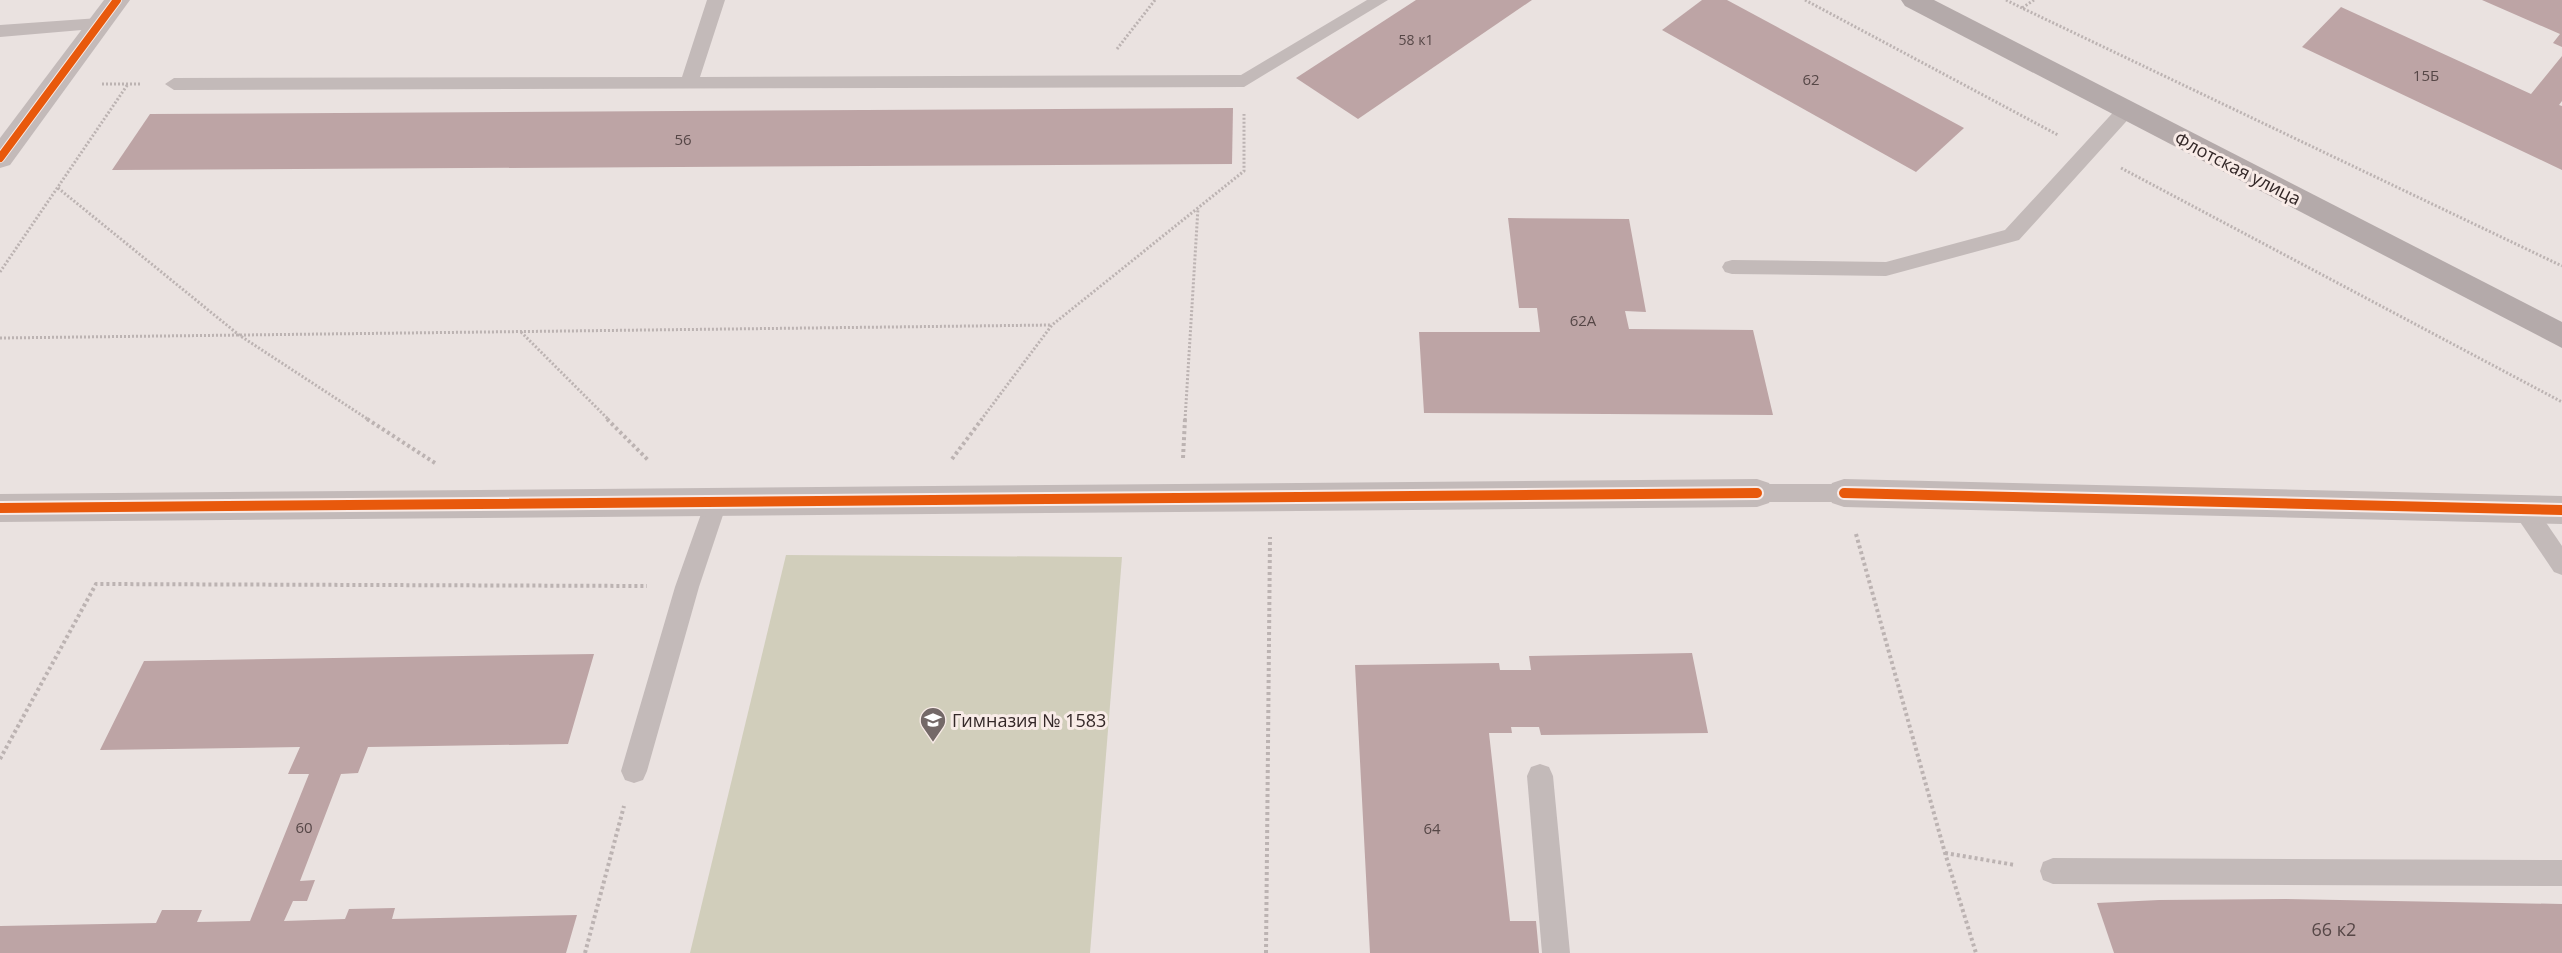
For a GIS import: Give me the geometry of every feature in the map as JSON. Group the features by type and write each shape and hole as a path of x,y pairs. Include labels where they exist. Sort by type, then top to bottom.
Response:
{"main road":[{"name":"Флотская улица","path":"1914,0 2562,336"}],"street":[{"path":"0,158 117,0"},
{"path":"0,508 1757,492"},
{"path":"1844,493 2562,510"}],"lane":[{"path":"689,82 716,0"},
{"path":"174,84 1244,81 1379,0"},
{"path":"0,31 99,24"},
{"path":"1732,267 1886,269 2012,235 2087,150 2126,110"},
{"path":"1757,492 1844,493"},
{"path":"634,771 687,587 703,500"},
{"path":"2524,509 2562,565"},
{"path":"1540,776 1556,953"},
{"path":"2053,871 2562,873"}],"path":[{"path":"1093,81 1155,0"},
{"path":"1805,0 2562,402"},
{"path":"2006,0 2562,266"},
{"path":"2022,8 2034,0"},
{"path":"921,500 1052,325 1244,171 1244,81"},
{"path":"98,84 174,84"},
{"path":"0,272 128,84"},
{"path":"57,188 239,335 437,465"},
{"path":"1181,498 1198,207"},
{"path":"0,338 1052,325"},
{"path":"520,331 703,500"},
{"path":"1844,493 1945,853 1976,953"},
{"path":"1266,953 1269,497"},
{"path":"0,759 96,584 687,587"},
{"path":"585,953 634,771"},
{"path":"1945,853 2053,871"}],"shaded area":[{"path":"786,555 1122,557 1090,953 690,953"}],"building":[{"path":"1416,0 1532,0 1358,119 1296,78"},
{"path":"1702,0 1727,0 1964,128 1916,172 1662,30"},
{"path":"2482,0 2562,0 2562,47 2553,43 2560,34"},
{"path":"2341,7 2531,94 2562,56 2562,101 2559,105 2562,106 2562,170 2302,47"},
{"path":"1233,108 1232,164 112,170 150,114"},
{"path":"1508,218 1629,219 1646,312 1625,311 1629,329 1753,330 1773,415 1424,413 1419,332 1540,332 1537,308 1519,308"},
{"path":"1692,653 1708,733 1541,735 1539,727 1511,727 1512,733 1489,733 1510,921 1536,921 1539,953 1370,953 1355,665 1499,663 1500,670 1531,670 1529,656"},
{"path":"594,654 568,744 368,747 358,773 341,774 300,881 315,880 307,901 293,901 284,921 345,919 349,909 395,908 392,919 577,915 566,953 0,953 0,926 156,923 162,910 202,910 197,922 250,921 309,774 288,774 300,747 100,750 144,661"},
{"path":"2285,899 2562,904 2562,953 2114,953 2097,903"}],"cycle path":[{"path":"0,158 117,0"},
{"path":"0,508 717,500 1757,493"},
{"path":"1844,493 2562,510"}],"place":[{"name":"Гимназия № 1583","path":"933,743"}]}
